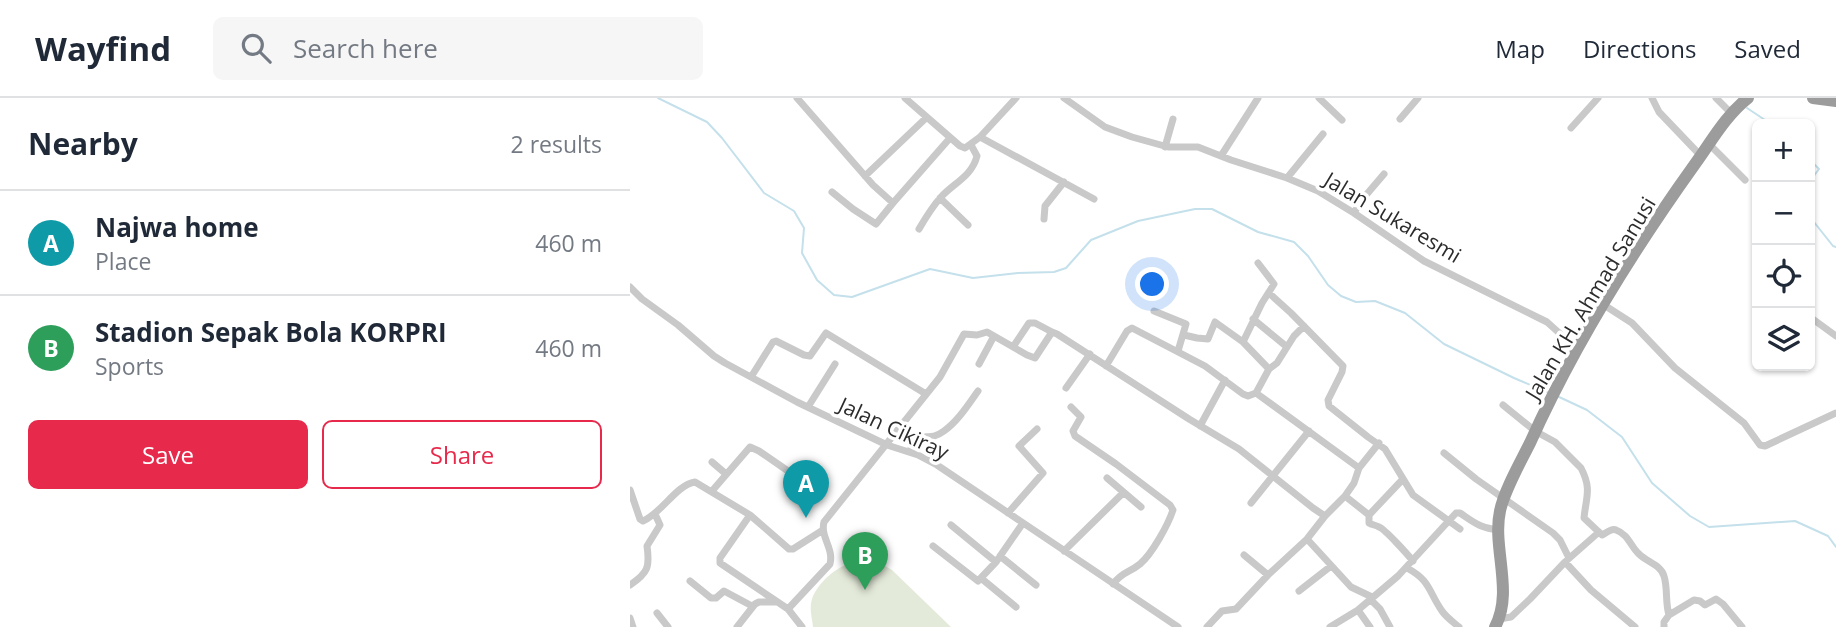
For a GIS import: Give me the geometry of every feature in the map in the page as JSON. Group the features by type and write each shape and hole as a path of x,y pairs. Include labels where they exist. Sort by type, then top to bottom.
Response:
{"highway":[{"path":"1816,98 1836,101"},
{"name":"Jalan KH. Ahmad Sanusi","path":"1497,623 1503,596 1499,513 1544,411 1577,349 1652,227 1709,144 1741,104"}],"street":[{"path":"797,98 865,176 893,203"},
{"path":"905,98 963,148 971,145 1016,98"},
{"name":"Jalan Sukaresmi","path":"1064,98 1105,127 1132,137 1166,147 1198,147 1318,191 1429,263 1547,322 1577,349"},
{"path":"1221,156 1258,98"},
{"path":"1319,98 1342,120"},
{"path":"1400,119 1418,98"},
{"path":"1572,128 1598,98"},
{"path":"1653,98 1659,112 1702,156"},
{"path":"1716,98 1741,104"},
{"path":"865,176 926,118"},
{"path":"1166,147 1172,119"},
{"path":"1287,178 1323,134"},
{"path":"979,137 1064,181 1094,200"},
{"path":"832,192 852,209 877,224 950,138"},
{"path":"1709,144 1745,180"},
{"path":"919,229 930,209 954,183 967,175 975,162 976,154 971,145"},
{"path":"1354,213 1384,174"},
{"path":"1044,219 1045,205 1064,181"},
{"path":"940,198 968,225"},
{"path":"1243,342 1274,283 1258,263"},
{"name":"Jalan Cikiray","path":"630,287 714,356 808,407 887,445 937,465 1178,627"},
{"path":"1269,293 1343,366 1328,404 1385,449 1413,495 1460,529"},
{"path":"1604,305 1632,323 1675,368 1744,423 1760,445 1765,446 1836,413"},
{"path":"1154,311 1185,322 1178,351"},
{"path":"1253,319 1287,347"},
{"path":"1815,321 1836,336"},
{"path":"1184,335 1208,339 1215,322 1243,342 1269,369"},
{"path":"1013,347 1029,323 1035,323 1057,334 1239,449 1325,516"},
{"path":"1106,366 1130,328 1205,366 1249,396 1256,393 1269,369 1277,363 1304,326"},
{"path":"751,377 774,342 810,356 826,332 926,394"},
{"path":"788,609 830,564 831,554 822,530 827,517 940,377 963,335 986,332 1035,358 1052,332"},
{"path":"979,364 995,336"},
{"path":"1066,388 1090,354"},
{"path":"808,407 835,364"},
{"path":"1200,426 1225,380"},
{"path":"909,452 920,436 936,436 947,429 978,391"},
{"path":"1256,393 1359,468"},
{"path":"1503,405 1535,431 1555,442 1581,468 1589,494 1584,518 1603,535 1612,529 1616,530 1629,540 1641,556 1661,570 1669,615"},
{"path":"1071,408 1081,416 1073,431 1075,436 1116,464 1173,510 1145,560 1124,573 1113,584"},
{"path":"1008,513 1042,473 1019,446 1037,429"},
{"path":"1251,503 1308,431"},
{"path":"1207,627 1222,611 1236,608 1307,539 1345,496 1354,483 1359,468 1378,443"},
{"path":"712,491 751,447 788,471"},
{"path":"1444,453 1553,533 1560,540 1567,560 1591,590 1635,627"},
{"path":"712,462 726,474"},
{"path":"1107,478 1141,507"},
{"path":"1403,479 1369,515 1369,523 1380,527 1413,561"},
{"path":"630,490 640,519 646,521 689,483 695,482 750,515 789,549 822,530"},
{"path":"1064,551 1124,493"},
{"path":"1345,496 1369,515"},
{"path":"1330,627 1358,610 1407,568 1425,545 1458,512 1480,526 1499,530"},
{"path":"630,585 642,577 648,565 647,546 660,525 654,514"},
{"path":"750,515 719,562 788,609 802,627"},
{"path":"933,546 978,581 998,559 1023,523"},
{"path":"951,525 1036,585"},
{"path":"1497,623 1511,617 1599,531"},
{"path":"1307,539 1351,587 1371,598 1390,627"},
{"path":"1244,555 1268,575"},
{"path":"1300,591 1331,566"},
{"path":"1407,568 1427,582 1443,612 1459,627"},
{"path":"982,579 1016,607"},
{"path":"690,581 711,598 716,598 724,591 752,606"},
{"path":"1664,627 1669,615 1694,600 1705,605 1716,599 1744,625"},
{"path":"737,627 752,606 759,602 776,602"},
{"path":"1358,610 1370,627"},
{"path":"657,613 668,627"},
{"path":"630,618 633,627"}],"green space":[{"path":"864,561 880,563 892,570 951,627 813,627 811,602 814,593 837,569"}],"waterway":[{"path":"658,98 707,122 764,193 794,211 804,228 802,253 817,280 834,295 852,297 930,269 973,278 1054,272 1066,268 1091,240 1138,221 1195,209 1212,209 1258,232 1294,242 1308,256 1328,285 1341,296 1356,302 1375,301 1405,313 1444,344 1549,393"},
{"path":"1747,108 1764,119"},
{"path":"1815,165 1819,169 1815,174"},
{"path":"1815,223 1836,247"},
{"path":"1557,396 1587,410 1622,437 1652,483 1690,516 1709,527 1795,521 1828,536 1836,547"}],"place":[{"name":"Najwa home","path":"806,518"},
{"name":"Stadion Sepak Bola KORPRI","path":"865,590"}]}
